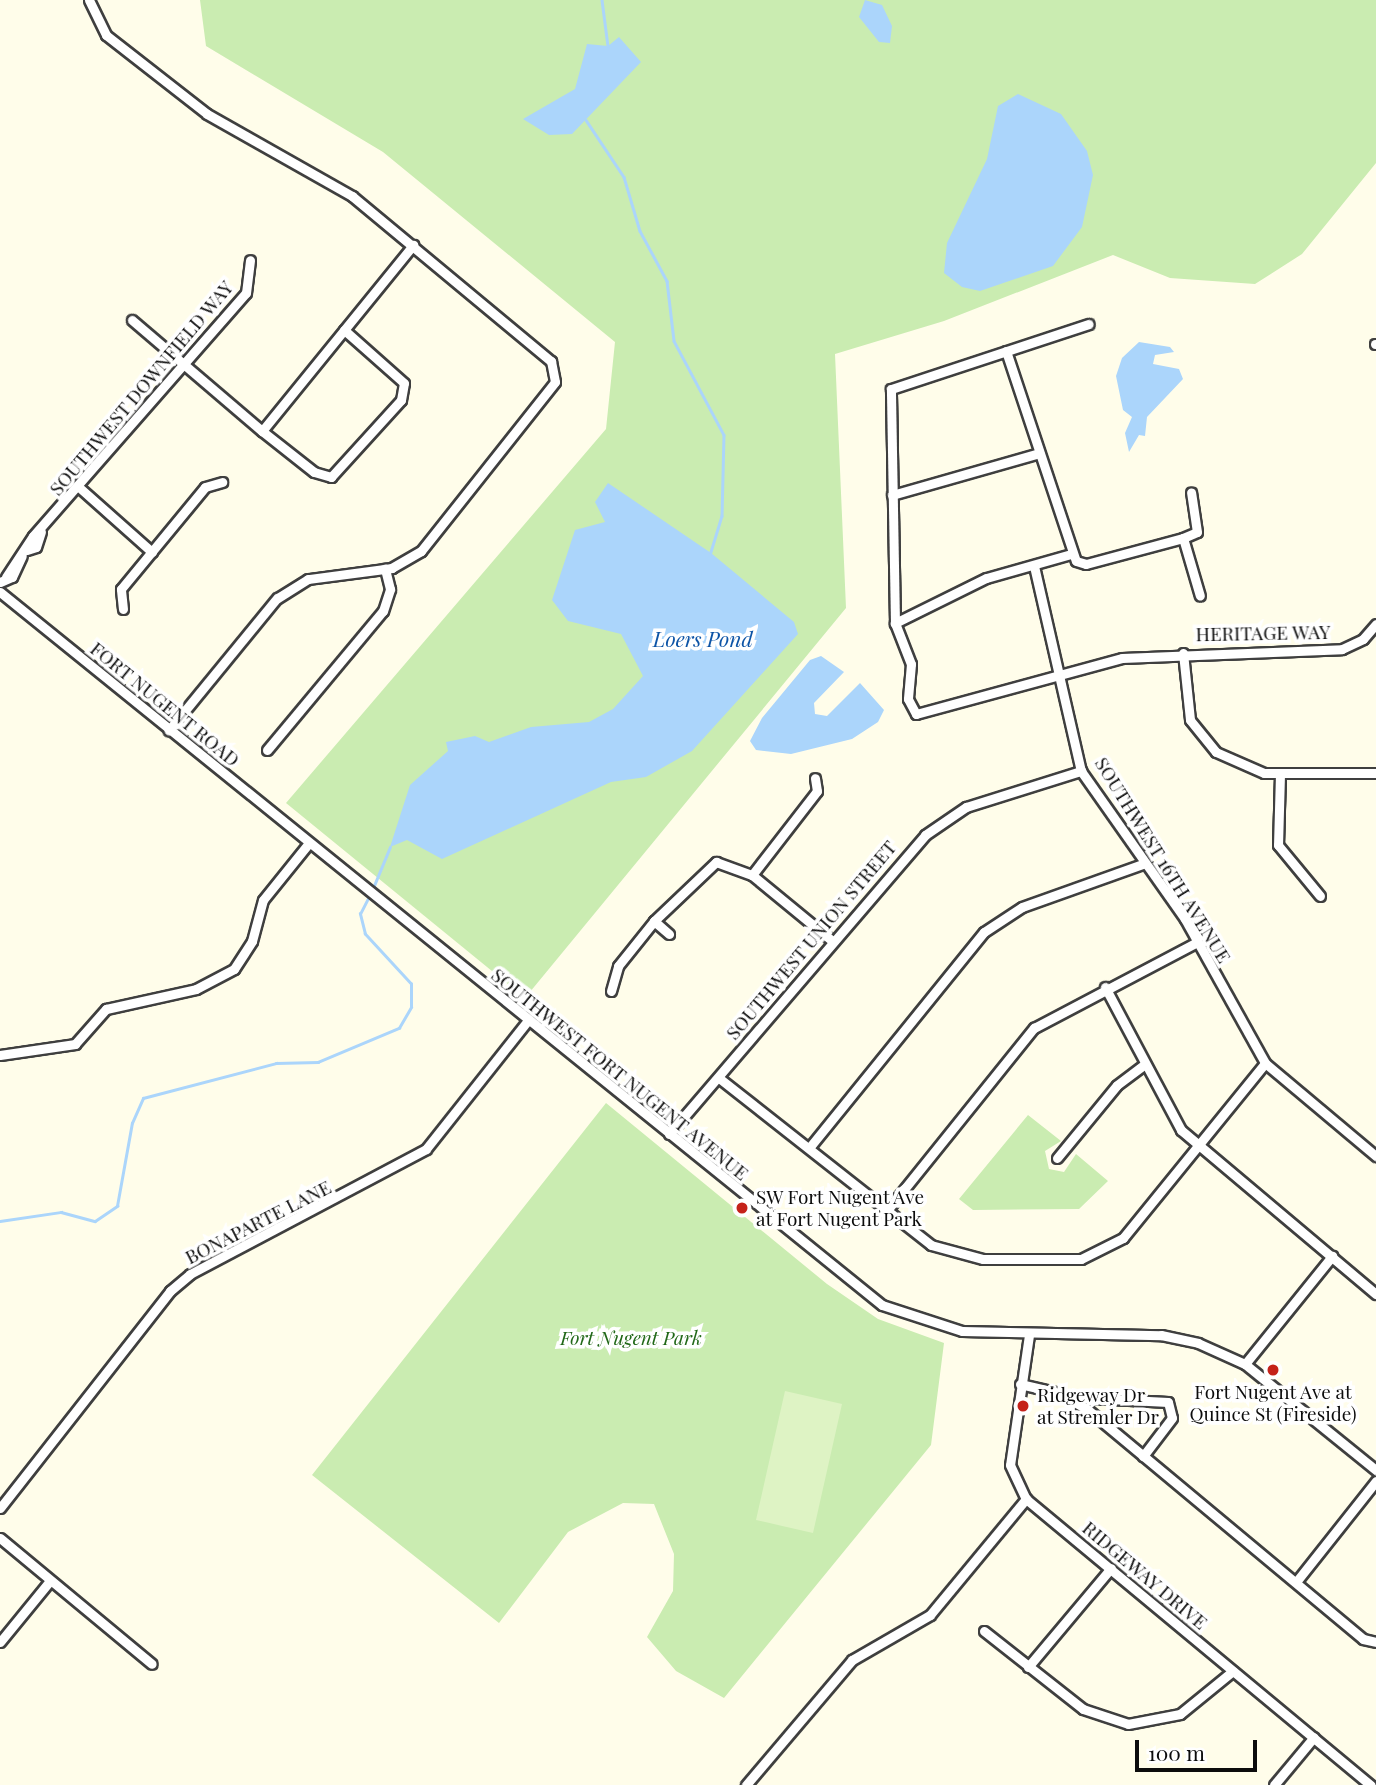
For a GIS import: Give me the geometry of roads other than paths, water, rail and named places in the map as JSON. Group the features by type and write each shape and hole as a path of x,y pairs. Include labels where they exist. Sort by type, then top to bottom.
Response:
{"street":[{"path":"89,0 106,35 193,105 352,196 551,361 555,382 421,551 385,569 308,579 276,598 169,730"},
{"path":"262,431 413,246"},
{"name":"SOUTHWEST DOWNFIELD WAY","path":"3,580 20,567 25,553 36,547 41,532 187,367 246,293 250,260"},
{"path":"132,320 262,431 314,471 331,477 346,467 401,400 404,383 344,330"},
{"path":"1071,554 986,578 895,623 891,389 1089,324"},
{"path":"1006,351 1071,554 1086,564 1197,532 1191,492"},
{"path":"892,495 1039,453"},
{"path":"123,609 121,589 205,487 222,482"},
{"path":"80,489 152,552"},
{"path":"1183,538 1200,596"},
{"name":"SOUTHWEST 16TH AVENUE","path":"1034,566 1081,771 1197,942 1265,1063 1376,1156"},
{"path":"267,750 383,611 390,589 385,569"},
{"name":"FORT NUGENT ROAD","path":"0,592 309,843"},
{"name":"HERITAGE WAY","path":"895,623 911,664 908,699 916,714 1122,658 1183,653 1342,649 1363,639 1376,624"},
{"path":"1183,653 1182,691 1200,737 1237,765 1280,774 1376,773"},
{"name":"SOUTHWEST UNION STREET","path":"669,1134 900,859 966,807 1081,771"},
{"path":"1280,774 1278,845 1320,896"},
{"path":"752,875 817,791 814,778"},
{"path":"0,1055 75,1044 106,1009 196,989 234,970 249,949 263,900 309,843"},
{"name":"SOUTHWEST FORT NUGENT AVENUE","path":"309,843 526,1023 882,1305 962,1331 1029,1335 1161,1335 1245,1364 1376,1470"},
{"path":"611,991 618,967 654,922 716,862 752,875 831,940"},
{"path":"809,1148 984,932 1023,907 1143,864"},
{"path":"654,922 669,934"},
{"path":"885,1213 1034,1027 1105,987 1197,942"},
{"path":"1105,987 1144,1065 1181,1130 1376,1294"},
{"name":"BONAPARTE LANE","path":"0,1508 170,1291 190,1275 426,1149 526,1023"},
{"path":"719,1077 809,1148 885,1213 961,1256 1081,1259 1122,1238 1265,1063"},
{"path":"1057,1158 1117,1085 1144,1065"},
{"path":"1245,1364 1332,1256"},
{"name":"RIDGEWAY DRIVE","path":"1029,1335 1010,1465 1026,1499 1371,1785"},
{"path":"1020,1384 1070,1397 1168,1402 1172,1418 1143,1456"},
{"path":"1070,1397 1363,1639 1376,1643"},
{"path":"1296,1582 1376,1480"},
{"path":"746,1785 852,1660 930,1615 1026,1499"},
{"path":"0,1538 49,1582 152,1664"},
{"path":"1028,1667 1111,1568"},
{"path":"0,1642 49,1582"},
{"path":"984,1631 1090,1714 1128,1724 1180,1714 1233,1671"},
{"path":"1274,1785 1314,1738"}],"water":[{"path":"865,0 882,5 892,26 890,43 879,42 859,17"},
{"path":"619,37 641,62 572,134 549,135 523,119 575,89 587,44 608,46"},
{"path":"1018,94 1061,114 1087,151 1093,175 1082,227 1053,266 980,291 962,287 944,273 947,243 987,159 998,106"},
{"path":"1139,342 1170,347 1174,352 1155,355 1153,364 1179,369 1183,379 1147,417 1145,436 1139,435 1129,452 1125,433 1132,417 1123,410 1116,376 1122,358"},
{"name":"Loers Pond","path":"608,483 711,553 794,622 798,634 692,751 646,777 611,782 442,859 407,840 390,847 410,785 448,751 446,742 475,736 489,742 531,727 589,722 613,709 643,676 621,634 568,621 552,600 575,530 605,522 595,502"},
{"path":"821,656 844,672 814,703 815,714 827,716 860,683 884,710 878,722 852,739 791,754 756,750 750,741 762,718 810,660"}],"waterway":[{"path":"602,0 608,46"},
{"path":"586,120 624,177 640,231 667,281 674,341 724,435 722,516 711,553"},
{"path":"373,888 390,847"},
{"path":"0,1221 61,1212 95,1221 117,1206 132,1123 143,1098 276,1063 318,1062 399,1028 411,1007 411,984 365,934 360,914 370,894"}],"place":[{"name":"SW Fort Nugent Ave at Fort Nugent Park","path":"742,1208"},
{"name":"Fort Nugent Ave at Quince St (Fireside)","path":"1273,1370"},
{"name":"Ridgeway Dr at Stremler Dr","path":"1023,1406"}],"park label":[{"name":"Fort Nugent Park","path":"631,1338"}]}
